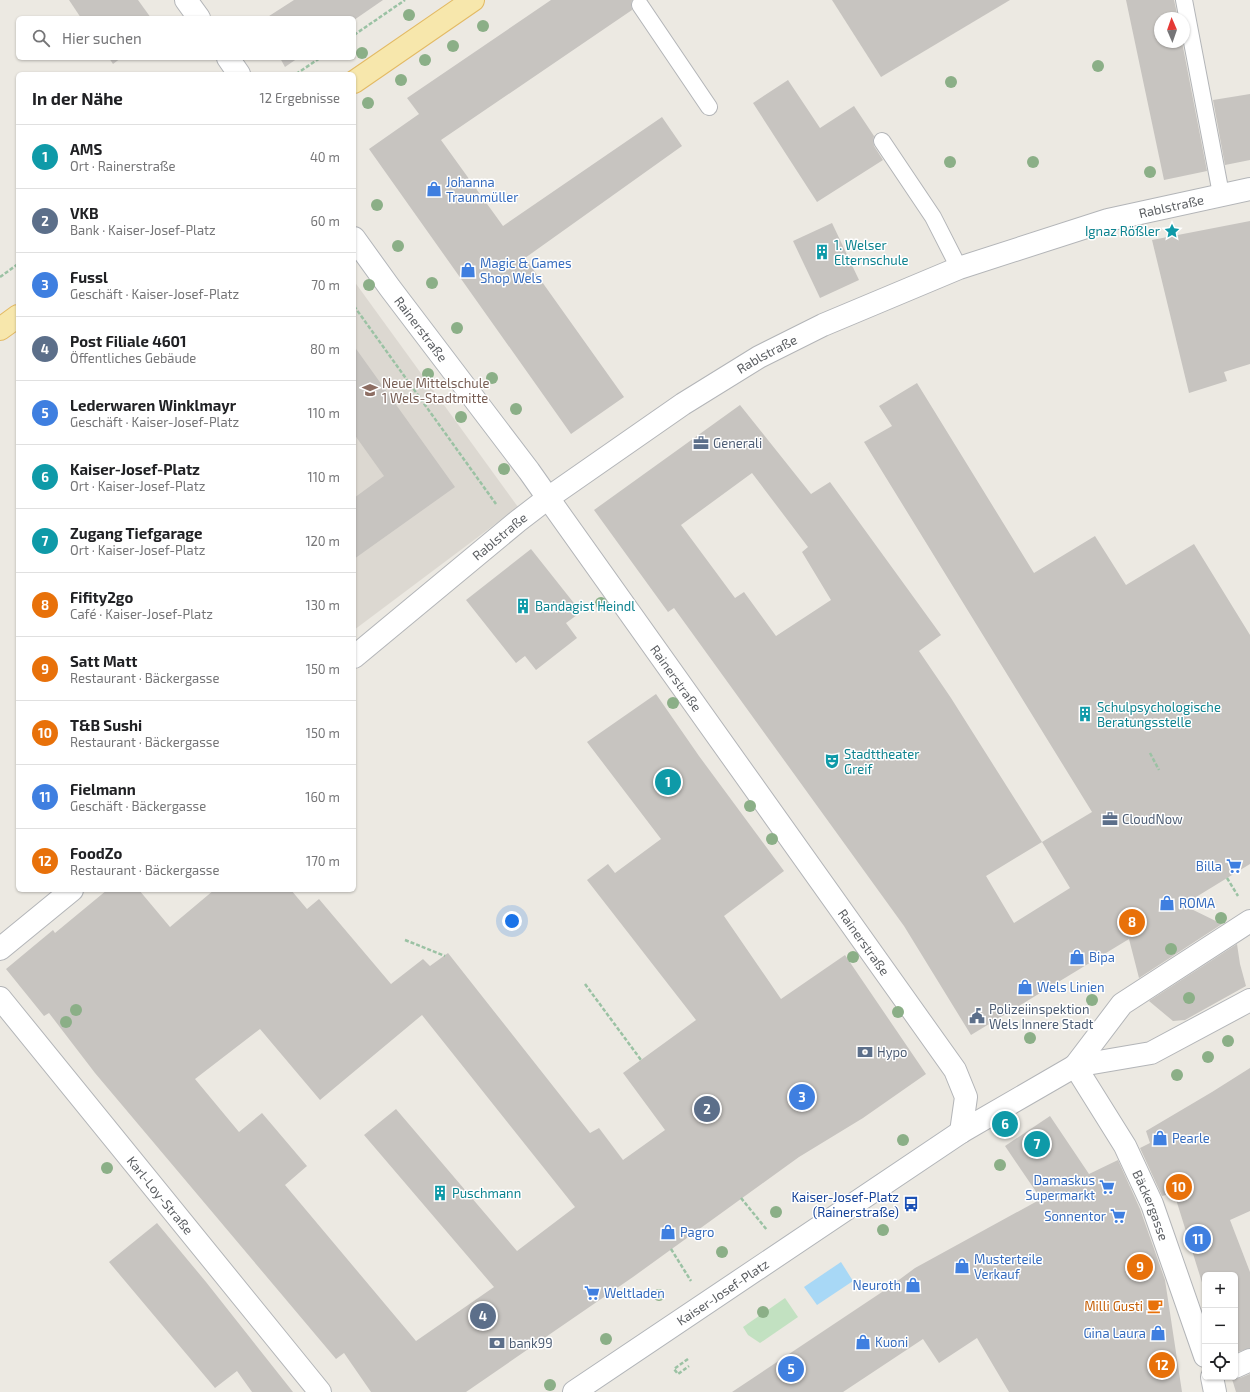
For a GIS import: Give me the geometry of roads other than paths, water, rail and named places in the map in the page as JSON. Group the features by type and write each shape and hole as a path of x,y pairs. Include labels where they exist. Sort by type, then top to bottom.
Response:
{"main road":[{"path":"356,81 473,0"},
{"path":"0,329 16,317"}],"street":[{"path":"186,0 198,16"},
{"path":"229,60 238,72"},
{"name":"Rablstraße","path":"356,655 548,498 683,404 759,357 823,324 959,268 1108,220 1250,188"},
{"name":"Rainerstraße","path":"356,241 394,294 525,465 954,1070 966,1097 961,1132"},
{"path":"0,950 70,892"},
{"name":"Kaiser-Josef-Platz","path":"1075,1066 1122,1004 1250,921"},
{"name":"Karl-Loy-Straße","path":"0,998 320,1392"},
{"name":"Kaiser-Josef-Platz","path":"574,1392 961,1132 1075,1066 1151,1052 1250,1000"},
{"name":"Bäckergasse","path":"1075,1066 1125,1146 1152,1204 1202,1347"},
{"path":"1238,1366 1250,1360"},
{"path":"1213,1380 1215,1392"}],"lane":[{"path":"1184,0 1220,194"},
{"path":"640,5 709,107"},
{"path":"882,141 933,217 959,268"}],"water":[{"path":"841,1262 853,1281 817,1305 804,1287"}],"place":[{"name":"Johanna Traunmüller","path":"434,189"},
{"name":"Ignaz Rößler","path":"1172,231"},
{"name":"1. Welser Elternschule","path":"822,252"},
{"name":"Magic & Games Shop Wels","path":"468,270"},
{"name":"Neue Mittelschule 1 Wels-Stadtmitte","path":"370,390"},
{"name":"Generali","path":"701,443"},
{"name":"Bandagist Heindl","path":"523,606"},
{"name":"Schulpsychologische Beratungsstelle","path":"1085,714"},
{"name":"Stadttheater Greif","path":"832,761"},
{"name":"AMS","path":"668,782"},
{"name":"CloudNow","path":"1110,819"},
{"name":"Billa","path":"1234,866"},
{"name":"ROMA","path":"1167,903"},
{"name":"Fifity2go","path":"1132,922"},
{"name":"Bipa","path":"1077,957"},
{"name":"Wels Linien","path":"1025,987"},
{"name":"Polizeiinspektion Wels Innere Stadt","path":"977,1016"},
{"name":"Hypo","path":"865,1052"},
{"name":"Fussl","path":"802,1097"},
{"name":"VKB","path":"707,1109"},
{"name":"Kaiser-Josef-Platz","path":"1005,1124"},
{"name":"Pearle","path":"1160,1138"},
{"name":"Zugang Tiefgarage","path":"1037,1144"},
{"name":"Damaskus Supermarkt","path":"1107,1187"},
{"name":"T&B Sushi","path":"1179,1187"},
{"name":"Puschmann","path":"440,1193"},
{"name":"Kaiser-Josef-Platz (Rainerstraße)","path":"911,1204"},
{"name":"Sonnentor","path":"1118,1216"},
{"name":"Pagro","path":"668,1232"},
{"name":"Fielmann","path":"1198,1239"},
{"name":"Musterteile Verkauf","path":"962,1266"},
{"name":"Satt Matt","path":"1140,1267"},
{"name":"Neuroth","path":"913,1285"},
{"name":"Weltladen","path":"592,1293"},
{"name":"Milli Gusti","path":"1155,1306"},
{"name":"Post Filiale 4601","path":"483,1316"},
{"name":"Gina Laura","path":"1158,1333"},
{"name":"Kuoni","path":"863,1342"},
{"name":"bank99","path":"497,1343"},
{"name":"FoodZo","path":"1162,1365"},
{"name":"Lederwaren Winklmayr","path":"791,1369"}]}
